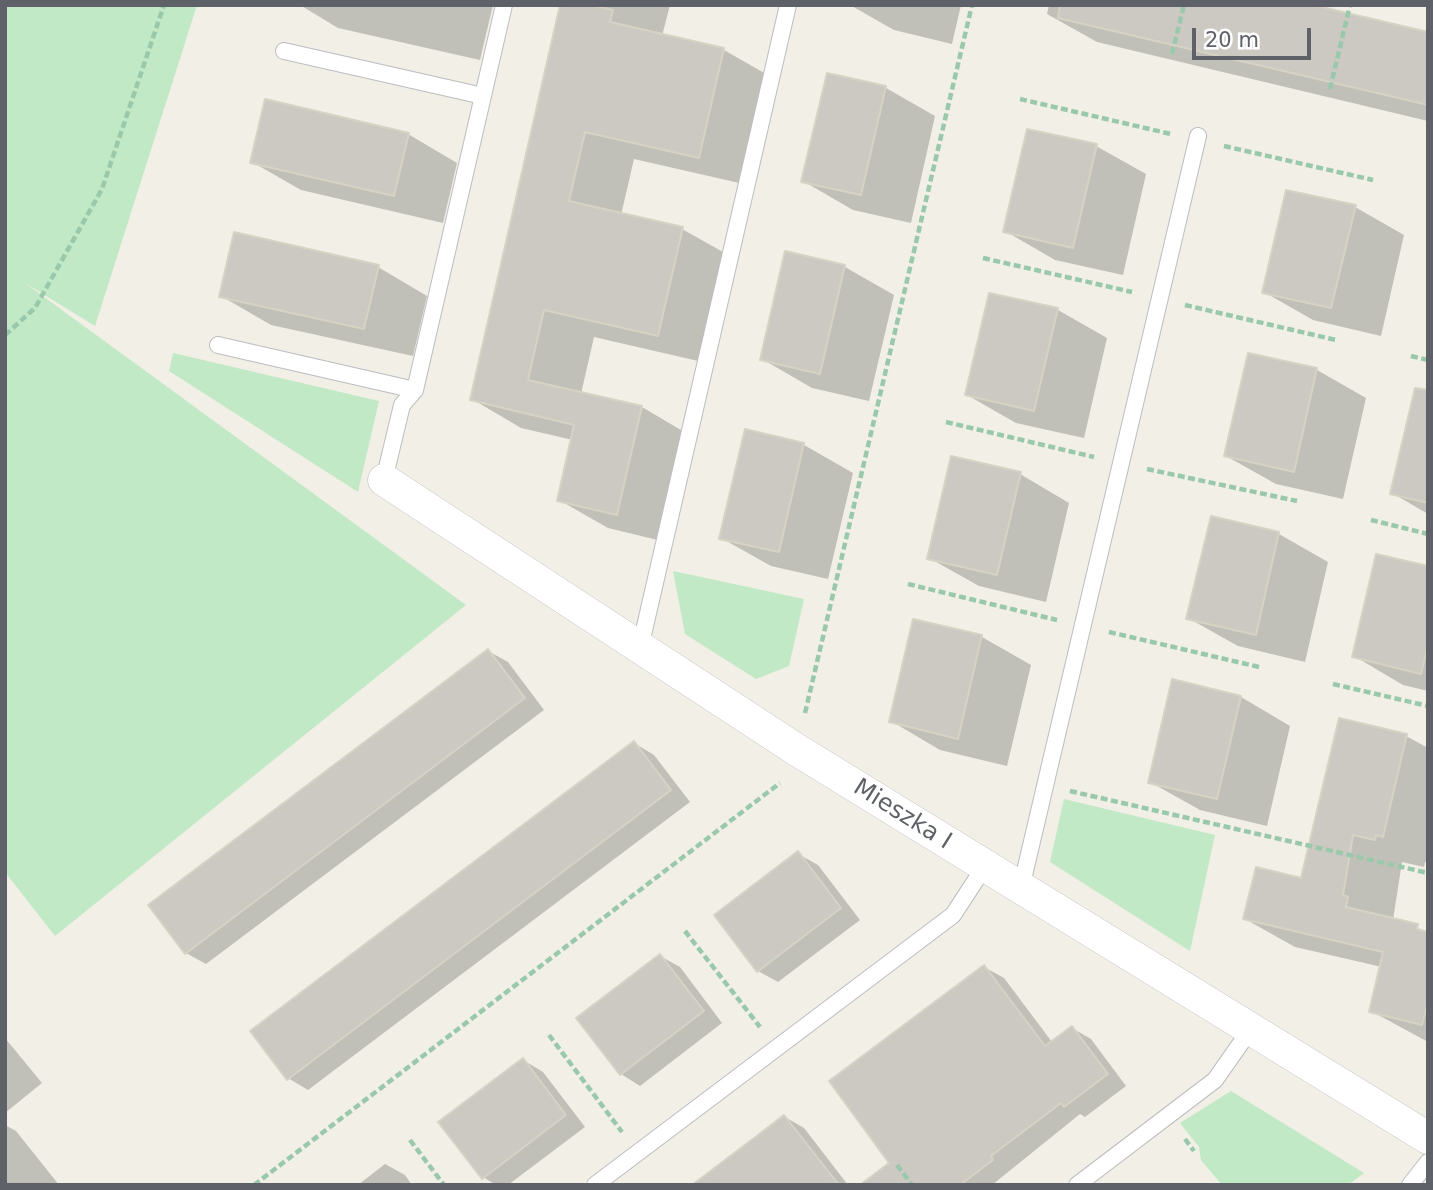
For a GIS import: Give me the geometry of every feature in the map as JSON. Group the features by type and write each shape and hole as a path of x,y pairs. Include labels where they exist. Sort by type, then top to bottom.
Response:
{"street":[{"name":"Mieszka I","path":"384,480 797,750 1428,1138"}],"lane":[{"path":"384,480 401,405 415,390 504,5"},
{"path":"640,648 788,5"},
{"path":"284,51 483,96"},
{"path":"1021,888 1198,136"},
{"path":"218,345 415,390"},
{"path":"595,1185 953,915 985,866"},
{"path":"1077,1185 1215,1080 1250,1030"},
{"path":"1410,1185 1428,1162"}],"path":[{"path":"5,335 35,308 102,189 164,5"},
{"path":"254,1185 781,783 797,750 972,5"},
{"path":"1172,54 1184,5"},
{"path":"1330,89 1350,5"},
{"path":"1411,356 1428,360"},
{"path":"1371,520 1428,534"},
{"path":"1333,684 1428,706"},
{"path":"1045,785 1428,873"},
{"path":"685,931 776,1048"},
{"path":"549,1035 638,1153"},
{"path":"410,1140 444,1185"},
{"path":"897,1166 912,1185"}],"green space":[{"path":"5,5 197,5 95,326 25,283 466,605 55,936 5,872"},
{"path":"173,353 379,401 358,492 169,371"},
{"path":"673,571 804,599 789,666 756,679 685,634"},
{"path":"1064,799 1215,835 1190,951 1050,862"},
{"path":"1231,1091 1364,1173 1348,1185 1222,1185 1201,1160 1199,1147 1180,1123"}],"building":[{"path":"560,5 592,5 613,10 610,22 724,48 699,158 585,132 569,201 683,227 658,336 544,310 528,380 642,406 617,515 557,501 574,425 470,400"},
{"path":"1060,5 1313,5 1428,32 1428,105 1058,18"},
{"path":"827,73 886,86 861,195 801,182"},
{"path":"265,99 409,133 394,196 250,163"},
{"path":"1027,129 1097,144 1073,248 1003,232"},
{"path":"1286,190 1356,205 1331,308 1262,293"},
{"path":"234,232 379,265 364,329 219,297"},
{"path":"785,251 845,265 820,374 760,360"},
{"path":"989,293 1058,308 1034,411 965,395"},
{"path":"1248,353 1317,368 1294,472 1224,456"},
{"path":"1415,388 1428,390 1428,503 1390,494"},
{"path":"745,429 804,443 779,552 719,539"},
{"path":"951,456 1021,472 997,575 927,559"},
{"path":"1211,516 1279,532 1256,635 1186,619"},
{"path":"1376,554 1428,566 1428,645 1421,674 1352,657"},
{"path":"913,619 982,635 958,739 889,722"},
{"path":"488,649 525,698 185,954 148,905"},
{"path":"1172,679 1241,696 1217,799 1148,783"},
{"path":"1339,718 1407,734 1383,837 1376,835 1375,840 1353,835 1343,895 1348,897 1346,907 1418,924 1417,929 1428,932 1428,1001 1422,1025 1369,1012 1383,952 1243,919 1256,867 1301,878"},
{"path":"634,741 671,790 287,1080 250,1031"},
{"path":"798,851 841,908 757,972 714,915"},
{"path":"660,954 704,1011 620,1075 576,1018"},
{"path":"984,965 1045,1046 1072,1026 1108,1074 1064,1107 1061,1103 991,1156 993,1160 960,1185 860,1185 889,1163 829,1081"},
{"path":"523,1058 566,1115 482,1179 438,1122"},
{"path":"784,1115 839,1185 692,1185 754,1138"}]}
